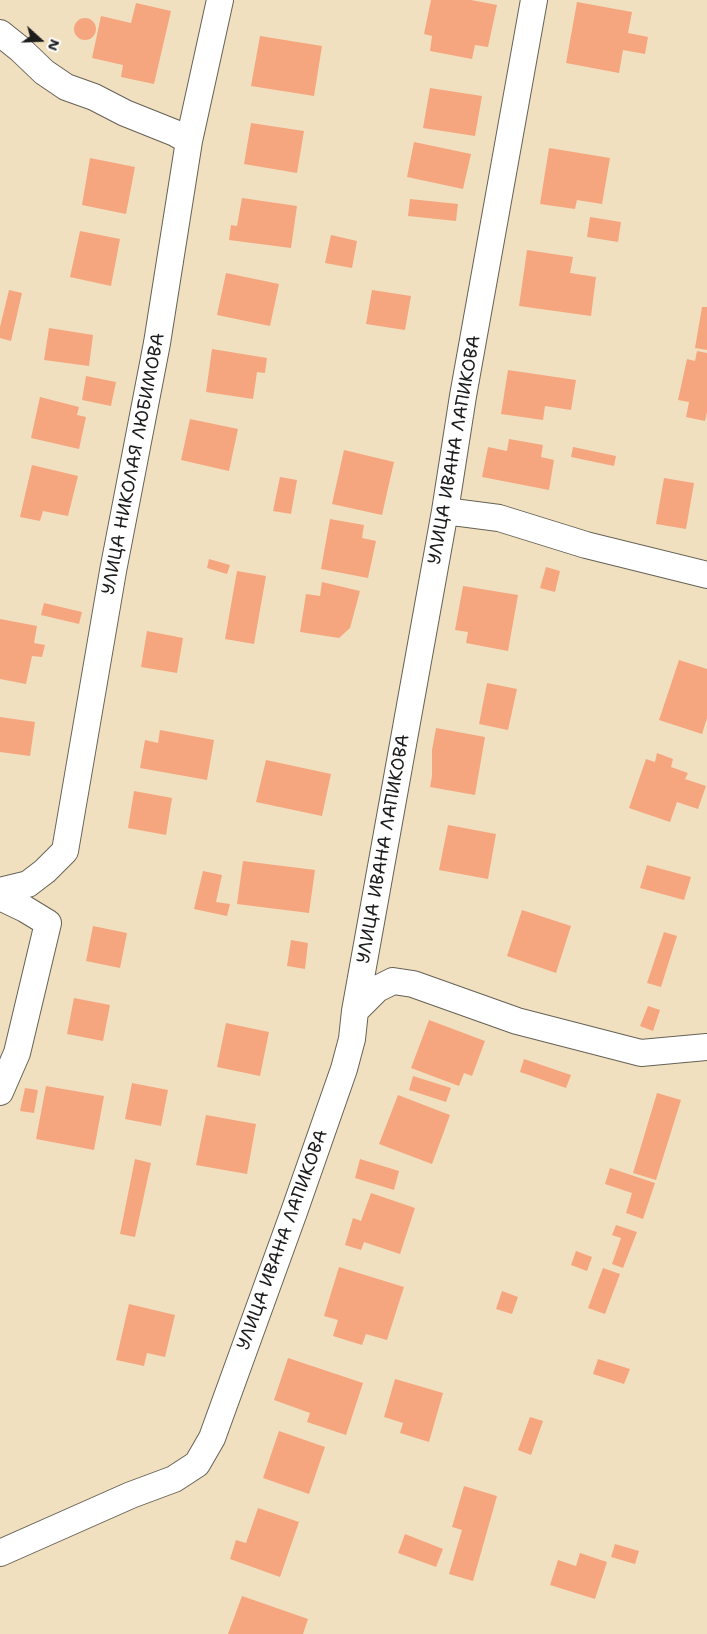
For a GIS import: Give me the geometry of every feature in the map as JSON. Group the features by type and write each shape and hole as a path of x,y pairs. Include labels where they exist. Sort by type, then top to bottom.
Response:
{"street":[{"name":"УЛИЦА НИКОЛАЯ ЛЮБИМОВА","path":"0,891 28,884 45,871 65,850 113,571 157,342 189,141 220,0"},
{"name":"УЛИЦА ИВАНА ЛАПИКОВА","path":"0,1554 131,1495 174,1479 196,1464 212,1438 344,1069 352,1039 355,1011 534,0"},
{"path":"0,33 44,72 66,87 94,97 189,141"},
{"path":"445,511 500,518 586,545 707,575"},
{"path":"0,897 48,922 17,1053 0,1092"},
{"path":"370,930 374,957 382,967 393,975 517,1021 641,1053 707,1047"},
{"path":"355,1011 377,989 393,982 413,984"}],"building":[{"path":"431,0 471,0 497,5 488,47 475,45 472,59 430,51 432,36 424,34"},
{"path":"577,2 632,12 628,33 648,37 645,54 623,50 619,73 566,63"},
{"path":"136,3 171,11 154,84 121,77 123,65 92,58 101,16 131,23"},
{"path":"85,18 93,21 96,29 93,37 85,40 77,37 74,29 77,21"},
{"path":"260,36 322,46 314,96 251,86"},
{"path":"430,88 482,96 475,136 423,128"},
{"path":"251,123 304,131 297,173 244,164"},
{"path":"414,142 471,154 463,189 407,177"},
{"path":"549,148 610,158 602,204 577,200 575,209 540,204"},
{"path":"90,158 135,167 126,214 82,205"},
{"path":"242,198 297,206 291,248 229,240 231,225 237,226"},
{"path":"410,199 458,204 456,221 408,216"},
{"path":"590,217 621,222 618,242 587,237"},
{"path":"80,231 120,239 111,286 70,277"},
{"path":"331,235 357,241 352,268 325,263"},
{"path":"527,250 573,257 570,273 596,277 591,316 519,306"},
{"path":"226,273 279,284 270,326 217,315"},
{"path":"9,290 22,293 11,341 0,338 0,327"},
{"path":"372,290 411,296 405,330 366,324"},
{"path":"702,307 707,307 707,350 695,348"},
{"path":"49,328 93,335 89,366 44,360"},
{"path":"212,349 267,358 265,373 257,372 253,399 206,392"},
{"path":"697,351 707,353 707,412 705,421 686,417 689,402 678,400 687,359 695,361"},
{"path":"508,370 576,380 571,410 545,406 543,420 501,414"},
{"path":"86,376 116,382 111,406 82,400"},
{"path":"40,397 79,407 77,415 86,417 79,449 31,438"},
{"path":"190,419 238,429 229,471 181,460"},
{"path":"509,439 543,445 541,457 554,460 549,490 482,477 488,447 507,451"},
{"path":"573,447 616,456 614,466 571,457"},
{"path":"344,450 394,462 382,515 332,504"},
{"path":"32,465 78,476 68,516 43,511 40,521 20,517"},
{"path":"280,477 297,480 291,514 273,511"},
{"path":"664,478 694,483 686,529 656,524"},
{"path":"330,519 364,525 362,538 376,541 368,578 321,569"},
{"path":"209,559 230,565 227,574 207,568"},
{"path":"546,567 560,571 555,592 540,588"},
{"path":"237,571 266,576 254,644 225,639"},
{"path":"322,582 360,591 350,628 339,638 300,632 306,594 320,596"},
{"path":"463,586 518,595 508,651 466,643 468,632 455,630"},
{"path":"44,603 82,612 79,624 41,615"},
{"path":"0,619 37,626 34,643 45,645 42,657 32,656 26,684 0,679"},
{"path":"147,631 183,638 177,673 141,667"},
{"path":"679,660 707,669 707,718 702,734 659,720"},
{"path":"487,683 517,689 508,730 479,724"},
{"path":"0,717 35,722 30,756 0,752"},
{"path":"436,728 485,737 475,795 430,787 432,750"},
{"path":"160,730 214,740 207,780 140,768 145,740 158,743"},
{"path":"657,753 673,759 671,767 688,773 685,779 706,786 698,809 677,802 670,822 629,808 646,759 655,762"},
{"path":"266,760 331,774 322,816 256,802"},
{"path":"134,791 172,798 166,835 128,828"},
{"path":"448,825 496,834 488,879 439,870"},
{"path":"243,861 315,870 309,913 237,904"},
{"path":"647,865 691,877 684,900 640,888"},
{"path":"203,871 222,875 216,902 230,904 227,916 194,909"},
{"path":"522,910 571,926 556,973 507,956"},
{"path":"93,926 127,933 120,968 86,961"},
{"path":"664,932 677,936 661,987 647,983"},
{"path":"291,940 308,943 305,969 287,966"},
{"path":"74,998 110,1005 103,1041 67,1034"},
{"path":"648,1006 660,1010 653,1031 640,1026"},
{"path":"429,1020 485,1041 472,1076 464,1073 459,1086 411,1068"},
{"path":"226,1023 269,1032 260,1076 217,1067"},
{"path":"524,1059 571,1075 566,1088 520,1072"},
{"path":"413,1076 451,1088 446,1102 409,1090"},
{"path":"132,1083 168,1090 161,1126 125,1119"},
{"path":"46,1086 104,1096 94,1150 36,1139"},
{"path":"25,1088 38,1090 34,1113 20,1111"},
{"path":"657,1093 681,1100 656,1180 633,1173"},
{"path":"398,1095 450,1115 432,1164 379,1144"},
{"path":"206,1115 256,1124 247,1174 196,1165"},
{"path":"135,1159 151,1163 135,1237 120,1234"},
{"path":"360,1159 399,1171 394,1190 355,1178"},
{"path":"610,1168 655,1183 643,1219 626,1213 632,1193 605,1184"},
{"path":"371,1193 415,1208 400,1254 364,1242 361,1250 345,1245 353,1218 361,1221"},
{"path":"616,1225 637,1232 623,1268 612,1264 621,1238 612,1235"},
{"path":"576,1251 592,1257 587,1271 571,1265"},
{"path":"339,1267 404,1287 387,1340 366,1334 362,1345 333,1336 338,1320 324,1316"},
{"path":"603,1268 620,1274 605,1314 588,1308"},
{"path":"502,1291 518,1297 512,1314 496,1309"},
{"path":"129,1304 175,1315 165,1357 147,1353 144,1366 116,1360"},
{"path":"288,1358 363,1383 346,1435 307,1422 310,1413 274,1400"},
{"path":"598,1359 630,1369 624,1384 593,1374"},
{"path":"395,1379 443,1393 429,1442 400,1433 403,1423 384,1417"},
{"path":"530,1417 543,1421 531,1455 518,1450"},
{"path":"279,1431 325,1447 309,1494 263,1478"},
{"path":"464,1486 497,1496 473,1581 449,1574 462,1530 452,1527"},
{"path":"258,1508 299,1522 280,1577 230,1559 236,1540 246,1543"},
{"path":"405,1534 443,1549 436,1567 398,1553"},
{"path":"615,1544 639,1551 635,1564 611,1557"},
{"path":"580,1553 607,1562 595,1599 550,1585 558,1560 576,1566"},
{"path":"242,1596 308,1619 303,1634 228,1634"}]}
